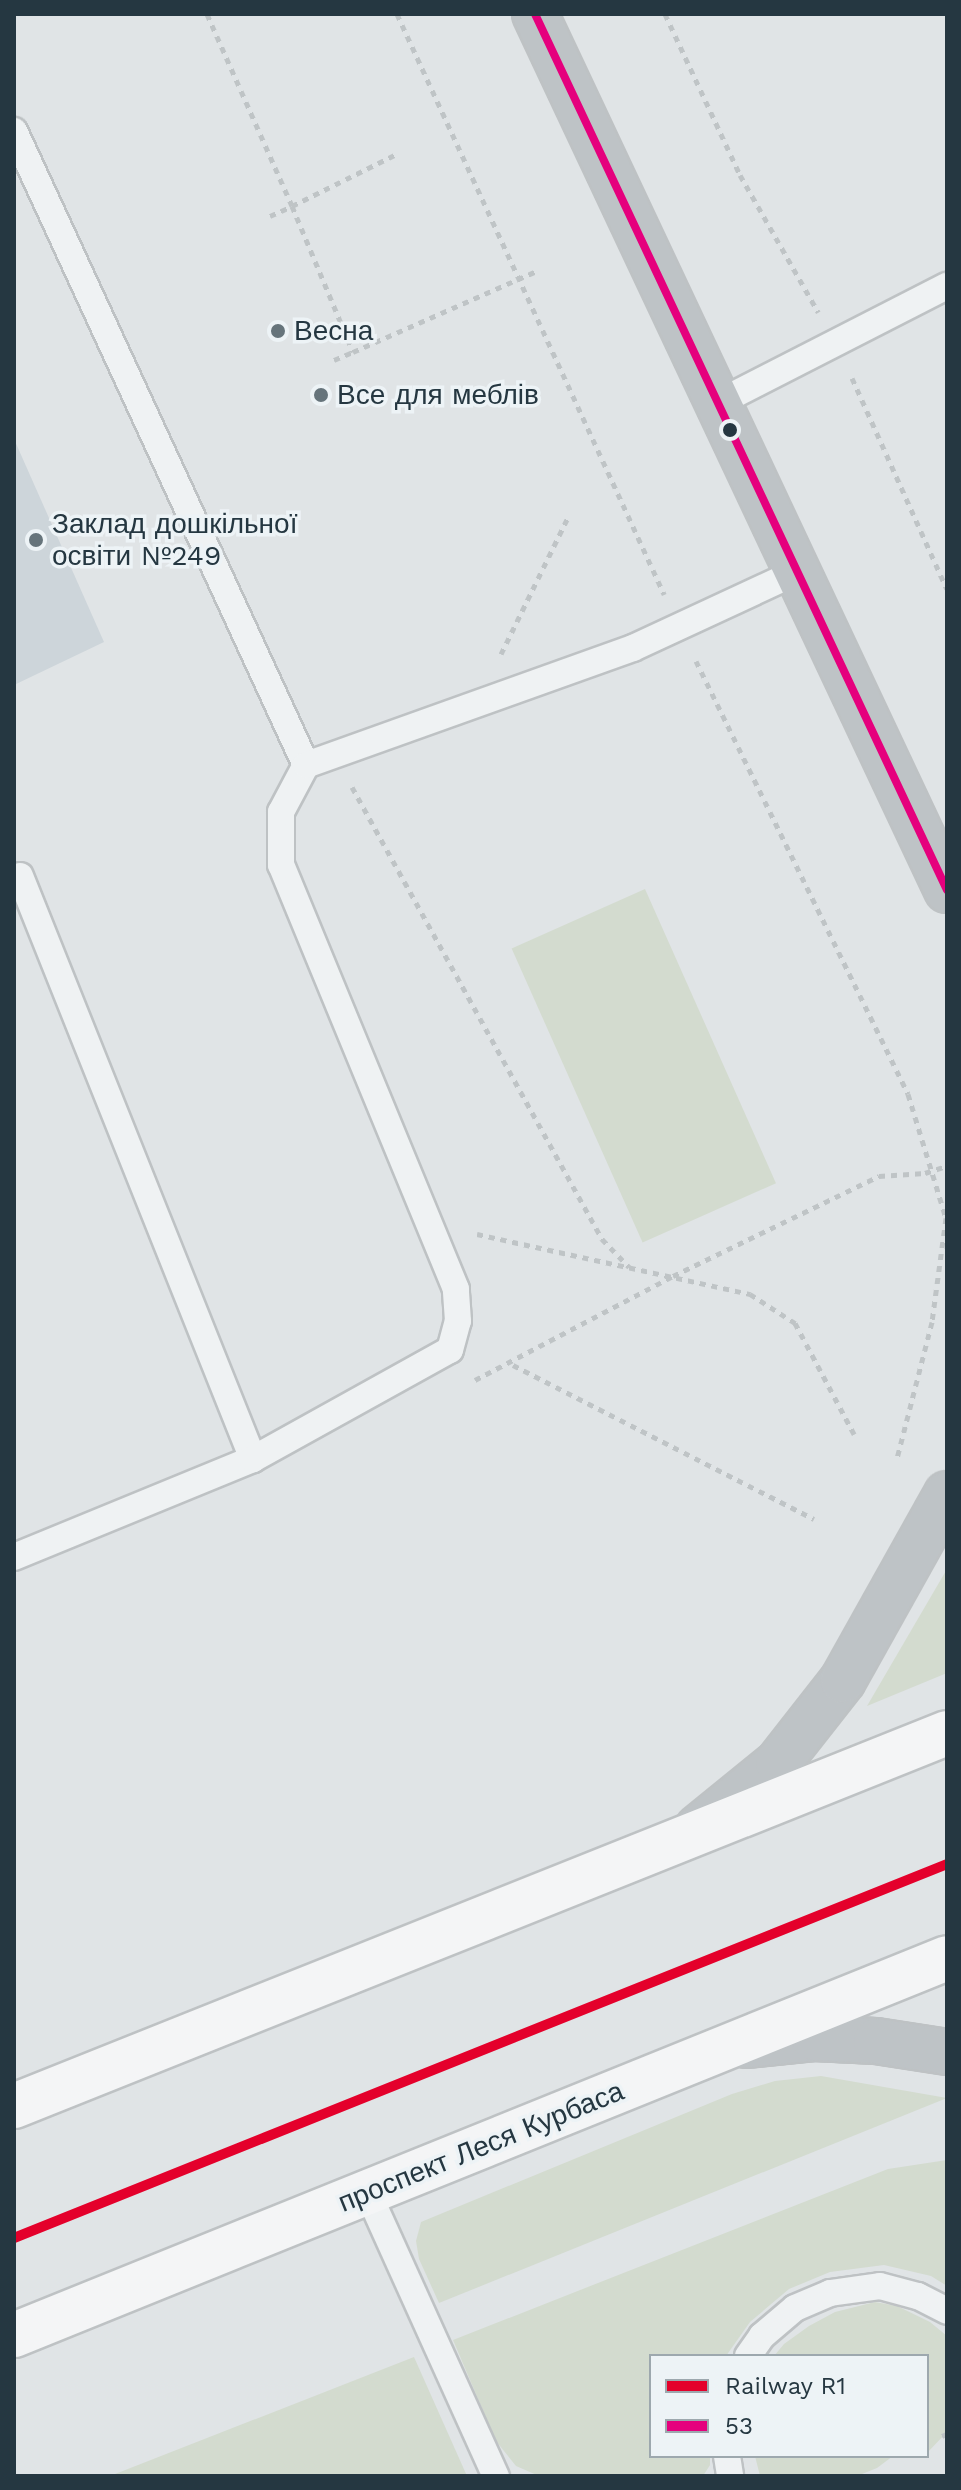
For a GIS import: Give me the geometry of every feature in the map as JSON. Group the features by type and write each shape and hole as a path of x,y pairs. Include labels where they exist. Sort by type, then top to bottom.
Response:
{"main road":[{"path":"14,2106 947,1733"},
{"name":"проспект Леся Курбаса","path":"14,2335 947,1958"}],"street":[{"path":"535,14 947,890"},
{"path":"684,1840 778,1763 843,1680 947,1494"},
{"path":"732,2047 814,2038 876,2041 947,2052"}],"lane":[{"path":"14,131 306,765"},
{"path":"720,402 947,286"},
{"path":"14,1557 253,1459 450,1350 458,1321 456,1289 281,865 281,812 306,765 633,648 797,572"},
{"path":"20,876 253,1459"},
{"path":"368,2193 496,2476"},
{"path":"749,2354 762,2336 795,2308 830,2293 880,2286 918,2296 947,2311"}],"path":[{"path":"207,14 353,352"},
{"path":"397,14 679,627 908,1094 946,1218 932,1322 897,1458"},
{"path":"665,14 740,175 835,342 947,589"},
{"path":"270,216 399,153"},
{"path":"334,360 537,271"},
{"path":"495,660 504,651 569,515"},
{"path":"334,755 602,1239 629,1267"},
{"path":"436,1358 477,1381 673,1276 879,1176 932,1171 947,1166"},
{"path":"430,1224 750,1294 795,1323 854,1434"},
{"path":"512,1364 814,1519"}],"shaded area":[{"name":"Заклад дошкільної освіти №249","path":"14,439 104,642 14,685"},
{"path":"645,889 776,1183 643,1243 512,948"},
{"path":"947,1569 947,1673 867,1706"},
{"path":"821,2076 947,2098 439,2303 419,2259 416,2241 421,2222 732,2094 775,2081"},
{"path":"947,2160 947,2286 931,2276 884,2265 830,2272 789,2289 750,2322 727,2354 649,2354 649,2458 710,2458 710,2465 703,2476 539,2476 516,2466 496,2441 453,2340 888,2169"},
{"path":"875,2302 897,2306 930,2322 947,2336 947,2432 929,2451 929,2354 776,2354 809,2326 835,2312"},
{"path":"414,2357 467,2476 110,2476"},
{"path":"756,2458 890,2458 877,2468 857,2476 760,2476"}],"rail line":[{"name":"R1","path":"14,2238 947,1864"}],"transit line":[{"name":"53","path":"535,14 947,890"}],"place":[{"name":"Весна","path":"278,331"},
{"name":"Все для меблів","path":"321,395"},
{"name":"Заклад дошкільної освіти №249","path":"36,540"}]}
